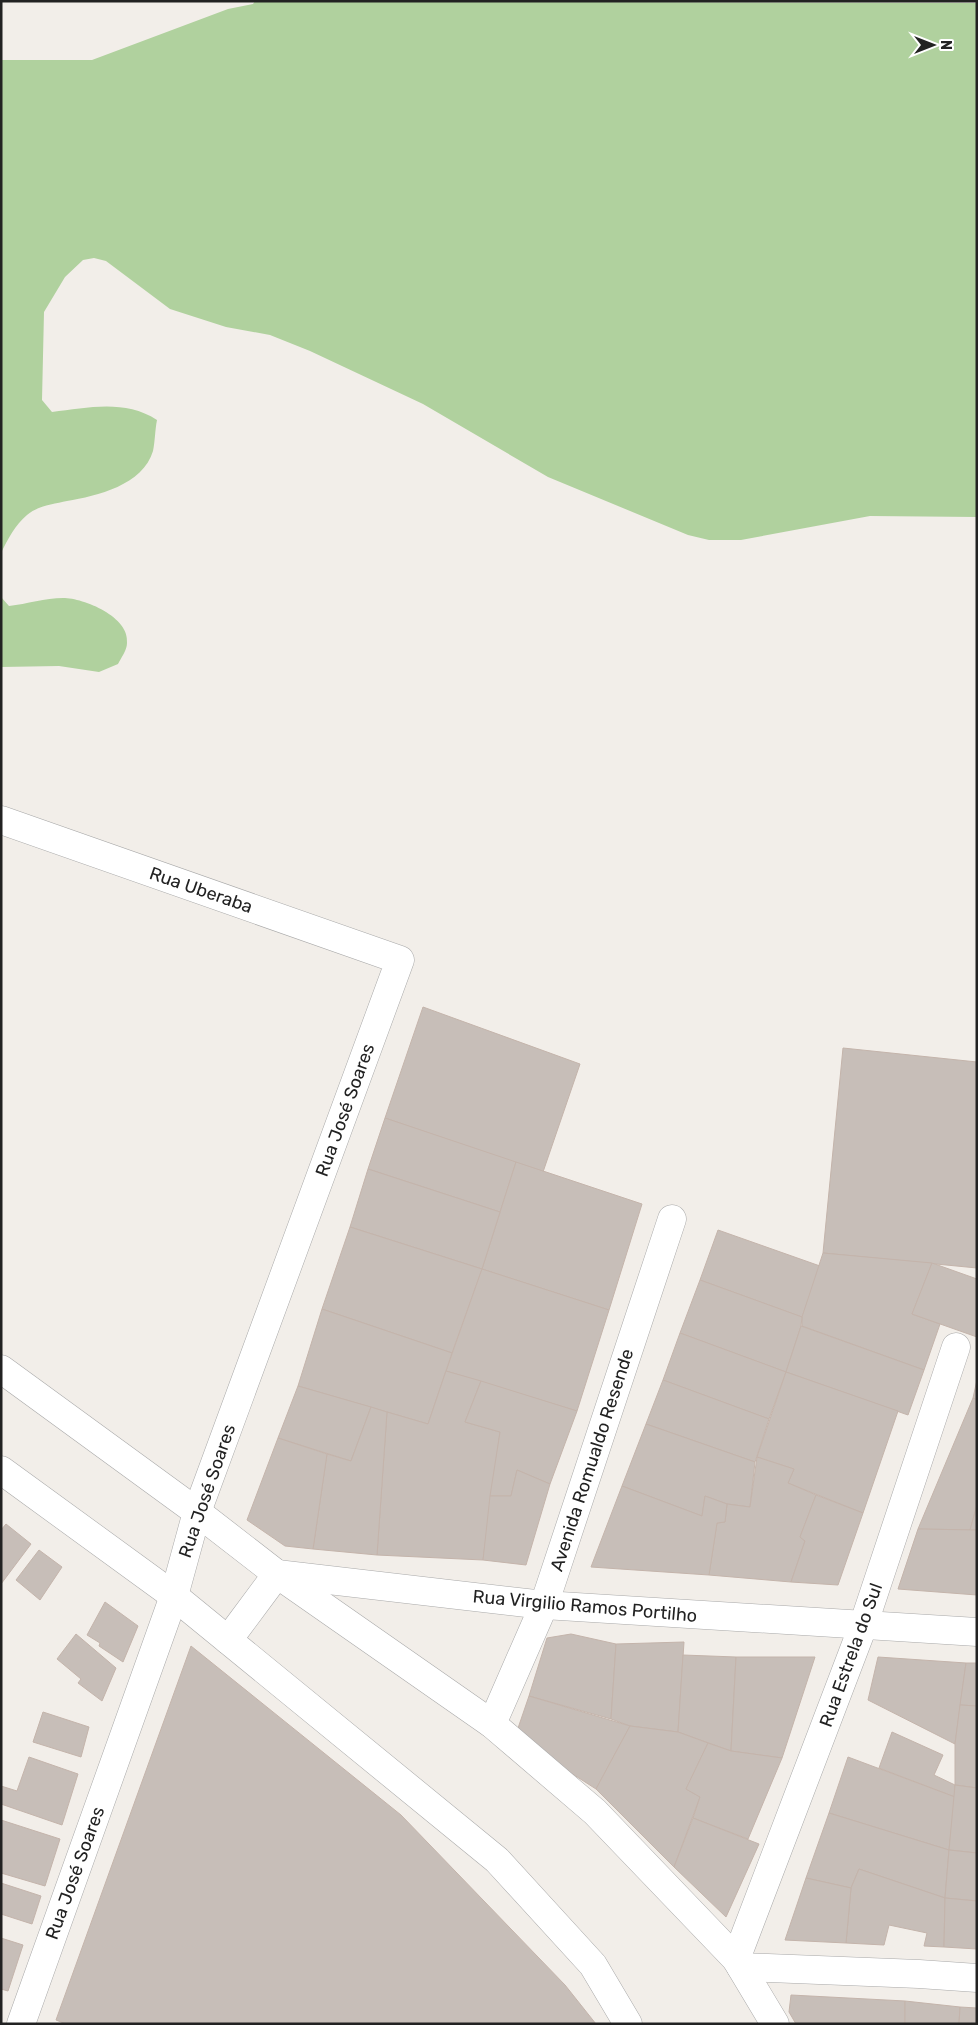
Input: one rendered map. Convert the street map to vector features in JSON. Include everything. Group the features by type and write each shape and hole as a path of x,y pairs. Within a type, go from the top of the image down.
{"street":[{"name":"Rua Uberaba","path":"1,820 400,960"},
{"name":"Rua José Soares","path":"21,2024 174,1596 197,1512 400,960"},
{"name":"Avenida Romualdo Resende","path":"492,1724 544,1605 672,1220"},
{"name":"Rua Estrela do Sul","path":"738,1963 863,1626 956,1347"},
{"path":"1,1370 197,1512 277,1574 492,1724 595,1812 738,1963 774,2024"},
{"path":"1,1470 174,1596 497,1860 593,1965 628,2024"},
{"path":"228,1640 277,1574"},
{"name":"Rua Virgilio Ramos Portilho","path":"277,1574 544,1605 977,1632"},
{"path":"738,1963 977,1978"}],"green space":[{"path":"255,1 977,3 977,517 870,516 741,540 709,540 688,535 548,477 423,404 310,351 270,335 226,327 170,309 106,261 94,258 83,260 65,277 44,312 42,400 52,412 92,407 119,407 144,413 157,420 153,451 148,463 140,472 118,487 92,496 46,506 31,512 15,528 1,553 1,60 92,60 228,9 253,4"},
{"path":"1,597 9,606 63,598 93,605 114,617 121,625 126,634 127,646 125,651 118,664 99,672 59,666 1,667"}],"building":[{"path":"423,1007 580,1064 543,1172 385,1118"},
{"path":"843,1048 977,1062 977,1268 823,1253"},
{"path":"385,1118 516,1162 500,1212 368,1169"},
{"path":"516,1162 642,1204 609,1310 482,1269"},
{"path":"368,1169 500,1212 482,1269 350,1227"},
{"path":"350,1227 482,1269 452,1353 322,1309"},
{"path":"718,1230 820,1266 802,1317 700,1280"},
{"path":"823,1253 932,1263 912,1314 940,1324 924,1370 802,1326 802,1317"},
{"path":"932,1263 977,1279 977,1337 912,1314"},
{"path":"482,1269 609,1310 577,1411 446,1371"},
{"path":"700,1280 802,1317 801,1326 786,1372 680,1333"},
{"path":"322,1309 452,1353 428,1424 298,1386"},
{"path":"801,1326 924,1370 908,1415 786,1372"},
{"path":"680,1333 786,1372 769,1419 663,1380"},
{"path":"446,1371 481,1381 465,1422 500,1432 483,1560 377,1555 387,1412 428,1424"},
{"path":"786,1372 898,1411 863,1513 788,1483 794,1469 757,1457"},
{"path":"663,1380 769,1419 755,1462 646,1424"},
{"path":"977,1380 977,1400 973,1398"},
{"path":"481,1381 577,1411 550,1484 517,1470 511,1496 490,1496 500,1432 465,1422"},
{"path":"298,1386 371,1407 351,1461 278,1438"},
{"path":"973,1398 977,1400 977,1505 970,1530 918,1529"},
{"path":"371,1407 387,1412 377,1555 313,1549 327,1454 351,1461"},
{"path":"646,1424 755,1462 750,1507 727,1504 705,1496 702,1516 622,1486"},
{"path":"278,1438 327,1454 313,1549 285,1546 247,1520"},
{"path":"757,1457 794,1469 788,1483 816,1495 800,1537 805,1541 791,1582 709,1575 717,1523 725,1522 727,1504 750,1507"},
{"path":"517,1470 550,1484 526,1565 483,1560 490,1496 511,1496"},
{"path":"622,1486 702,1516 705,1496 727,1504 725,1522 717,1523 709,1575 591,1567"},
{"path":"816,1495 863,1513 838,1585 791,1582 805,1541 800,1537"},
{"path":"977,1505 977,1530 970,1530"},
{"path":"6,1524 31,1544 1,1584 1,1530"},
{"path":"918,1529 977,1530 977,1595 898,1589"},
{"path":"39,1550 62,1567 40,1600 16,1580"},
{"path":"105,1602 138,1626 123,1662 99,1646 100,1643 87,1635"},
{"path":"76,1634 116,1668 102,1701 78,1683 81,1679 57,1659"},
{"path":"571,1634 616,1644 611,1719 529,1696 547,1638"},
{"path":"684,1642 678,1732 630,1726 611,1719 616,1644"},
{"path":"191,1646 401,1815 565,1985 596,2024 66,2024 56,2020"},
{"path":"683,1655 736,1657 731,1751 678,1732"},
{"path":"736,1657 815,1657 782,1758 731,1751"},
{"path":"878,1657 966,1663 955,1744 868,1700"},
{"path":"966,1663 977,1663 977,1706 960,1705"},
{"path":"529,1696 630,1726 596,1789 515,1737"},
{"path":"960,1705 977,1706 977,1788 955,1785 955,1744"},
{"path":"43,1712 89,1727 81,1757 33,1742"},
{"path":"630,1726 678,1732 708,1743 686,1789 700,1797 674,1867 596,1789"},
{"path":"892,1732 943,1755 934,1775 955,1785 955,1797 879,1768"},
{"path":"708,1743 731,1751 782,1758 748,1839 693,1818 700,1797 686,1789"},
{"path":"29,1757 78,1774 62,1825 1,1804 1,1786 17,1791"},
{"path":"848,1757 955,1797 949,1850 829,1813"},
{"path":"955,1785 977,1788 977,1853 949,1850"},
{"path":"829,1813 949,1850 945,1898 859,1869 851,1888 806,1878"},
{"path":"693,1818 759,1844 726,1917 674,1867"},
{"path":"1,1820 60,1839 45,1886 1,1873"},
{"path":"949,1850 977,1853 977,1901 945,1898"},
{"path":"859,1869 945,1898 944,1947 924,1946 927,1933 889,1925 884,1945 846,1943 851,1888"},
{"path":"806,1878 851,1888 846,1943 785,1940"},
{"path":"1,1883 41,1896 32,1924 1,1914"},
{"path":"945,1898 977,1901 977,1949 944,1947"},
{"path":"1,1938 23,1945 8,1991 1,1989"},
{"path":"791,1995 905,2001 905,2024 796,2024 789,2012"},
{"path":"905,2001 960,2007 959,2024 905,2024"},
{"path":"960,2007 977,2008 977,2024 959,2024"}]}
